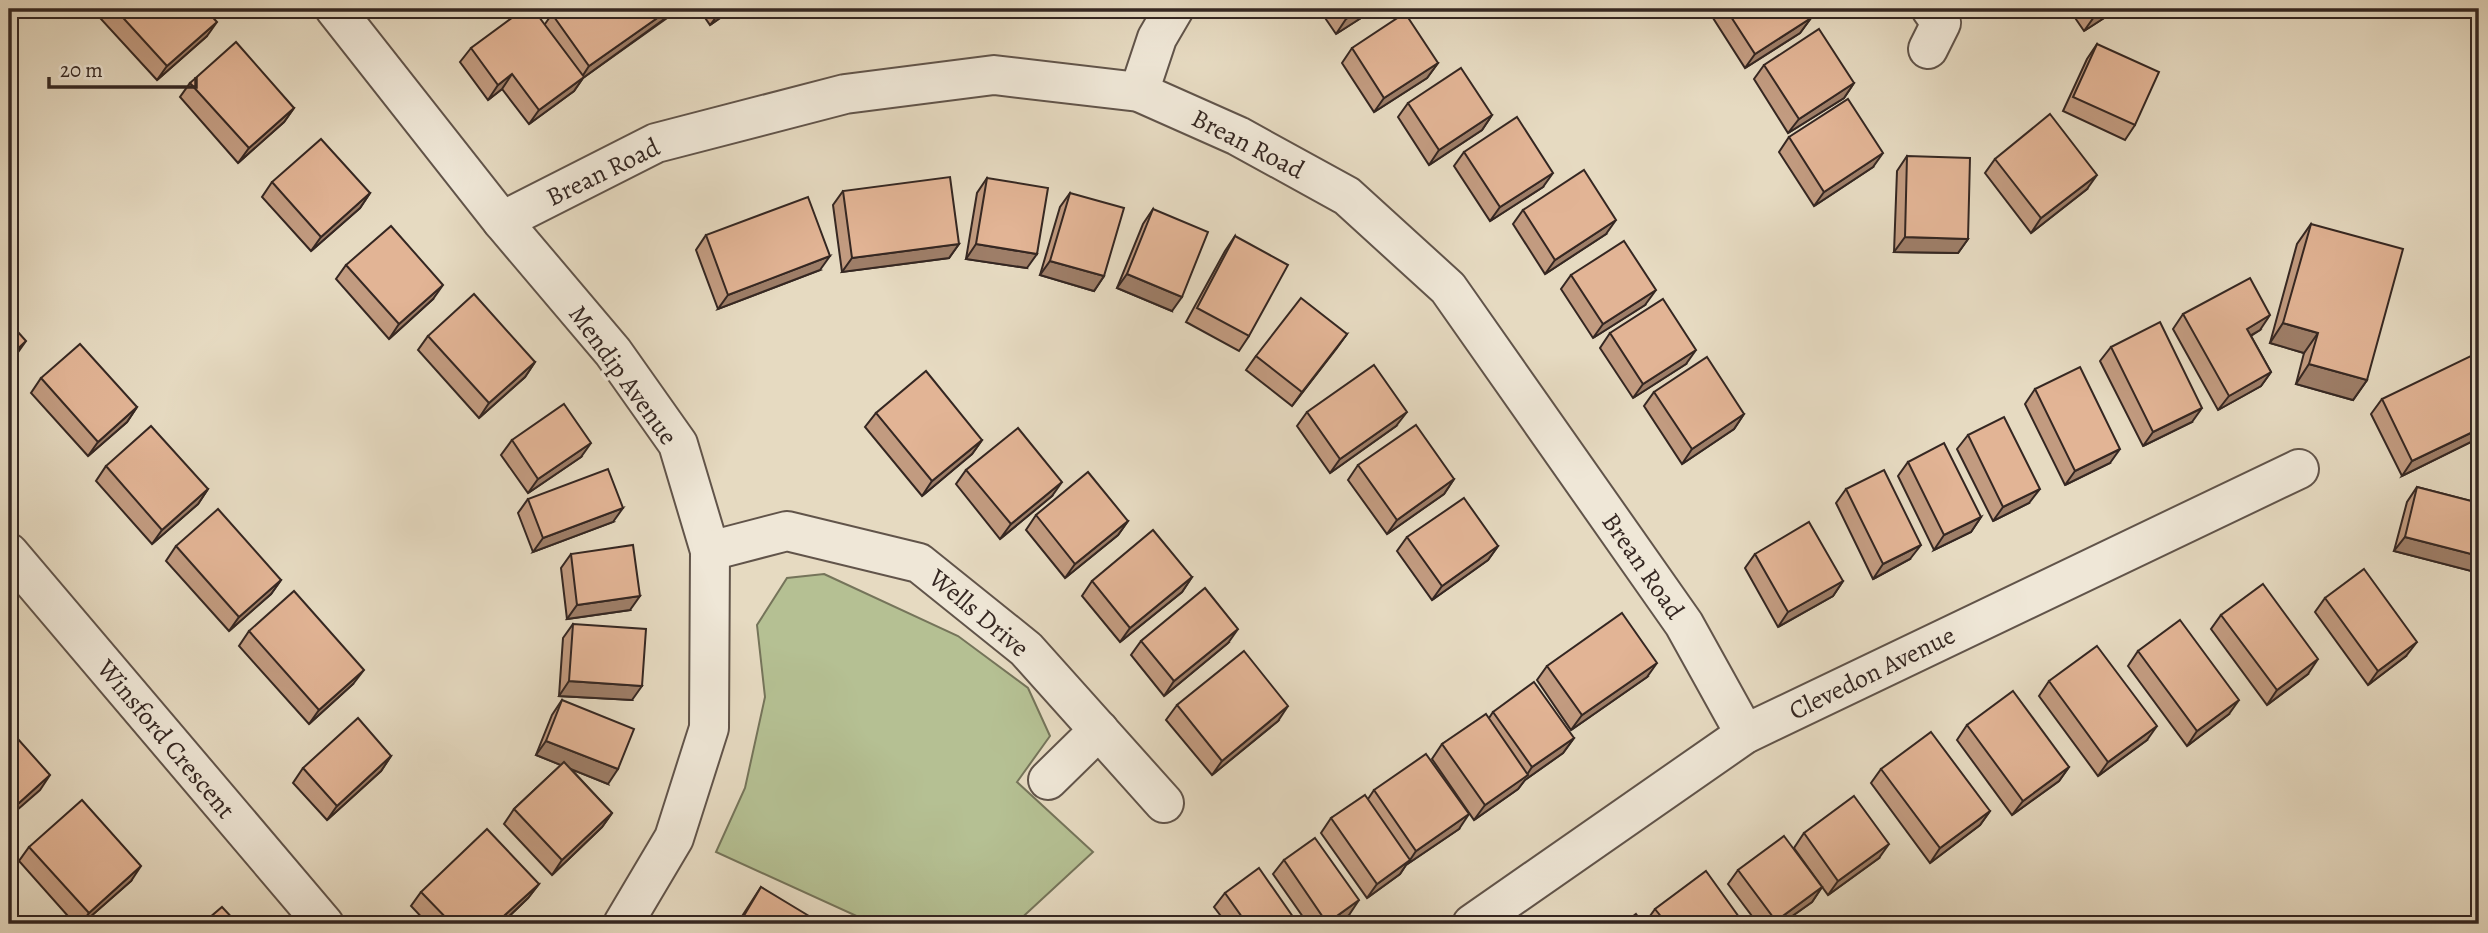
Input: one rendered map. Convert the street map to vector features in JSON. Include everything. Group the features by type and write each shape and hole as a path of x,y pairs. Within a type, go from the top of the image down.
{"street":[{"name":"Mendip Avenue","path":"335,9 502,221 613,352 678,444 710,551 709,728 674,838 623,924"},
{"path":"1139,92 1157,38 1174,9"},
{"path":"1928,49 1941,23 1931,9"},
{"name":"Brean Road","path":"502,221 656,143 845,94 995,75 1139,92 1238,136 1347,196 1448,288 1684,624 1745,734"},
{"name":"Clevedon Avenue","path":"1472,924 1745,734 2299,469"},
{"name":"Wells Drive","path":"710,551 787,531 919,563 1026,649 1164,803"},
{"name":"Winsford Crescent","path":"9,553 324,924"},
{"path":"1048,780 1099,730"}],"green space":[{"path":"824,574 958,636 1028,688 1050,736 1017,782 1093,852 1015,924 874,924 716,852 745,788 765,697 757,625 787,578"}],"building":[{"path":"115,9 205,9 217,22 167,66"},
{"path":"524,9 533,9 584,77 539,110 512,74 498,85 471,48"},
{"path":"559,9 670,9 589,66 552,14"},
{"path":"1339,9 1362,9 1346,19"},
{"path":"1726,9 1804,9 1811,18 1755,54"},
{"path":"2089,9 2106,9 2094,17"},
{"path":"1405,13 1438,63 1384,98 1352,48"},
{"path":"1819,29 1854,83 1799,119 1764,65"},
{"path":"236,42 294,108 249,148 190,83"},
{"path":"2097,44 2159,72 2135,125 2073,97"},
{"path":"1461,68 1492,115 1439,150 1408,103"},
{"path":"1848,99 1883,153 1824,192 1789,137"},
{"path":"2050,114 2097,175 2041,218 1995,159"},
{"path":"1517,117 1553,173 1500,207 1464,152"},
{"path":"321,139 370,193 321,237 272,182"},
{"path":"1907,156 1970,158 1968,239 1905,237"},
{"path":"1584,170 1616,220 1555,260 1523,210"},
{"path":"950,177 959,244 852,258 843,191"},
{"path":"987,178 1048,188 1037,254 976,244"},
{"path":"1070,193 1124,208 1104,276 1050,261"},
{"path":"808,197 830,256 728,295 706,235"},
{"path":"1153,209 1208,232 1182,297 1127,274"},
{"path":"2311,224 2403,249 2367,380 2309,364 2318,333 2283,323"},
{"path":"391,226 443,285 399,324 346,265"},
{"path":"1235,236 1288,265 1249,336 1197,308"},
{"path":"1624,241 1656,290 1603,324 1571,275"},
{"path":"2250,278 2270,315 2247,329 2271,372 2229,396 2183,314"},
{"path":"474,294 535,362 489,403 428,336"},
{"path":"1301,298 1347,334 1302,392 1256,356"},
{"path":"1663,299 1696,350 1643,384 1610,333"},
{"path":"9,322 26,341 9,357"},
{"path":"2160,322 2202,408 2153,432 2111,347"},
{"path":"80,344 137,407 98,442 41,378"},
{"path":"2477,353 2479,429 2412,461 2382,399"},
{"path":"1707,357 1744,414 1692,449 1654,392"},
{"path":"1374,365 1407,412 1340,459 1307,412"},
{"path":"2080,367 2120,449 2075,471 2035,389"},
{"path":"926,371 982,440 932,481 876,413"},
{"path":"564,404 591,443 538,479 512,440"},
{"path":"2004,417 2040,489 2003,507 1968,435"},
{"path":"1416,425 1454,479 1397,520 1358,465"},
{"path":"151,426 208,489 162,530 106,466"},
{"path":"1018,428 1062,482 1011,524 966,470"},
{"path":"1944,443 1981,517 1944,535 1908,462"},
{"path":"608,469 623,508 543,538 528,499"},
{"path":"1884,470 1921,545 1883,564 1846,489"},
{"path":"1088,472 1128,521 1075,564 1036,515"},
{"path":"2417,487 2479,503 2479,556 2405,537"},
{"path":"1464,498 1498,546 1442,586 1407,537"},
{"path":"218,509 281,580 239,617 176,546"},
{"path":"1809,522 1843,581 1788,612 1755,554"},
{"path":"1153,530 1192,577 1130,628 1092,581"},
{"path":"633,545 640,596 577,605 571,554"},
{"path":"2364,569 2417,642 2378,671 2325,598"},
{"path":"2263,584 2318,659 2277,690 2221,615"},
{"path":"1205,588 1238,629 1174,681 1141,641"},
{"path":"294,591 364,670 319,710 249,631"},
{"path":"1622,613 1657,663 1582,715 1547,666"},
{"path":"2180,620 2239,700 2197,731 2138,651"},
{"path":"573,624 646,629 642,686 569,681"},
{"path":"2097,646 2157,726 2108,762 2049,681"},
{"path":"1244,651 1288,706 1222,761 1177,705"},
{"path":"1534,682 1574,738 1532,767 1493,712"},
{"path":"2013,691 2069,767 2023,801 1967,725"},
{"path":"562,700 634,729 618,769 546,741"},
{"path":"1486,714 1528,775 1485,805 1442,744"},
{"path":"358,718 391,756 337,806 303,768"},
{"path":"9,729 50,775 9,812"},
{"path":"1931,732 1990,811 1940,848 1881,769"},
{"path":"1426,754 1469,814 1416,851 1374,790"},
{"path":"564,762 612,813 562,860 514,809"},
{"path":"1365,795 1410,860 1377,884 1331,818"},
{"path":"1854,796 1889,844 1838,881 1804,833"},
{"path":"82,800 141,866 89,913 29,847"},
{"path":"487,829 539,884 495,924 452,924 421,892"},
{"path":"1784,836 1822,887 1776,921 1738,870"},
{"path":"1315,838 1359,900 1327,923 1284,860"},
{"path":"1259,868 1298,924 1247,924 1225,893"},
{"path":"1706,871 1744,924 1667,924 1655,909"},
{"path":"761,887 814,919 811,924 739,924"},
{"path":"222,907 238,924 202,924"},
{"path":"1636,914 1644,924 1623,924"}]}
